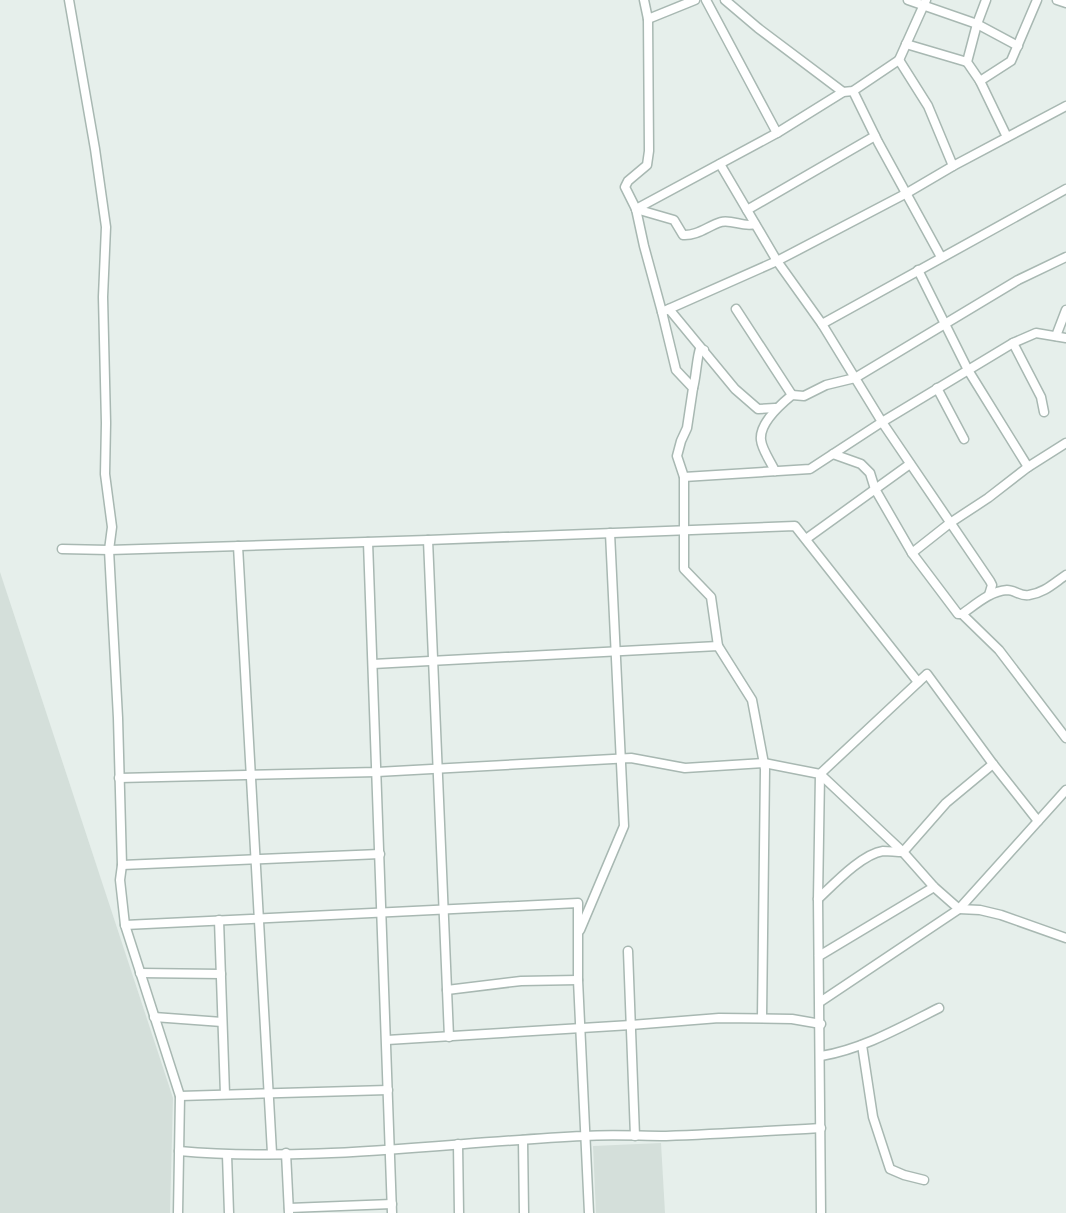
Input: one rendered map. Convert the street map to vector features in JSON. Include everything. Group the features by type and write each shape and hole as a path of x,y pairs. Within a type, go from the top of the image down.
{"street":[{"path":"69,0 106,227 103,297 105,474 112,527 109,550 122,865 120,880 125,924 180,1095 178,1213"},
{"path":"644,0 648,19 649,151 647,165 628,181 625,187 636,210 644,246 665,310 676,370 693,388"},
{"path":"648,19 695,0"},
{"path":"706,0 777,133"},
{"path":"725,0 843,92"},
{"path":"908,0 925,3 977,24 1018,46"},
{"path":"967,62 986,0"},
{"path":"980,81 1011,62 1037,0"},
{"path":"1056,0 1066,3"},
{"path":"636,210 777,133 843,92 853,91 899,60 925,3"},
{"path":"906,44 967,62 980,81 1007,137"},
{"path":"899,60 928,106 953,166"},
{"path":"853,91 941,257"},
{"path":"665,310 777,261 1066,106"},
{"path":"747,210 875,136"},
{"path":"720,164 777,261 822,324 882,422 990,581 992,585 989,595"},
{"path":"822,324 941,257 1066,191"},
{"path":"636,210 674,220 683,235 690,235 723,221 749,226 755,224"},
{"path":"736,309 792,394 804,396 826,385 855,378 1018,280 1066,256"},
{"path":"918,270 968,370 1028,467"},
{"path":"665,310 704,350 735,389 758,409 776,408"},
{"path":"1056,336 1066,310"},
{"path":"684,477 810,469 882,422 1013,343 1036,333 1066,338"},
{"path":"1013,343 1041,397 1044,412"},
{"path":"704,350 700,349 698,352 698,371 687,428 677,456 684,477 682,530 684,569 711,597 718,646 752,700 764,763 765,894 762,1017"},
{"path":"937,388 964,439"},
{"path":"775,471 761,441 762,432 776,408 792,394"},
{"path":"912,553 1028,467 1066,443"},
{"path":"833,454 861,464 870,473 875,489 912,553 955,611 962,614 999,650 1066,738"},
{"path":"806,539 910,464"},
{"path":"62,549 109,550 368,542 795,526 918,682"},
{"path":"579,933 624,826 610,533"},
{"path":"428,540 449,1037"},
{"path":"286,1153 289,1210 392,1208 368,542"},
{"path":"238,546 272,1153"},
{"path":"962,614 989,595 1005,590 1023,596 1033,595 1044,591 1066,575"},
{"path":"373,664 718,646"},
{"path":"821,1213 819,774 927,674 1038,821"},
{"path":"119,778 377,772 631,758 685,768 764,763 819,774 903,852 934,887 959,909 980,910 1001,915 1066,938"},
{"path":"903,852 946,803 993,764"},
{"path":"820,1002 959,909 1066,790"},
{"path":"818,899 870,856 882,851 903,852"},
{"path":"122,865 380,854"},
{"path":"819,956 934,887"},
{"path":"125,924 578,903 578,980 589,1213"},
{"path":"219,920 225,1094"},
{"path":"628,951 635,1136"},
{"path":"140,973 220,974"},
{"path":"447,990 521,981 578,980"},
{"path":"821,1056 862,1045 939,1008"},
{"path":"154,1017 222,1022"},
{"path":"387,1040 631,1025 719,1017 792,1019 820,1024"},
{"path":"862,1045 873,1117 890,1169 924,1180"},
{"path":"180,1095 388,1090"},
{"path":"179,1151 227,1155 286,1153 391,1149 586,1135 635,1136 821,1128"},
{"path":"523,1140 524,1213"},
{"path":"458,1144 459,1213"},
{"path":"227,1155 229,1213"}],"shaded area":[{"path":"0,572 173,1098 170,1213 0,1213"},
{"path":"661,1143 665,1213 596,1213 593,1146"}]}
